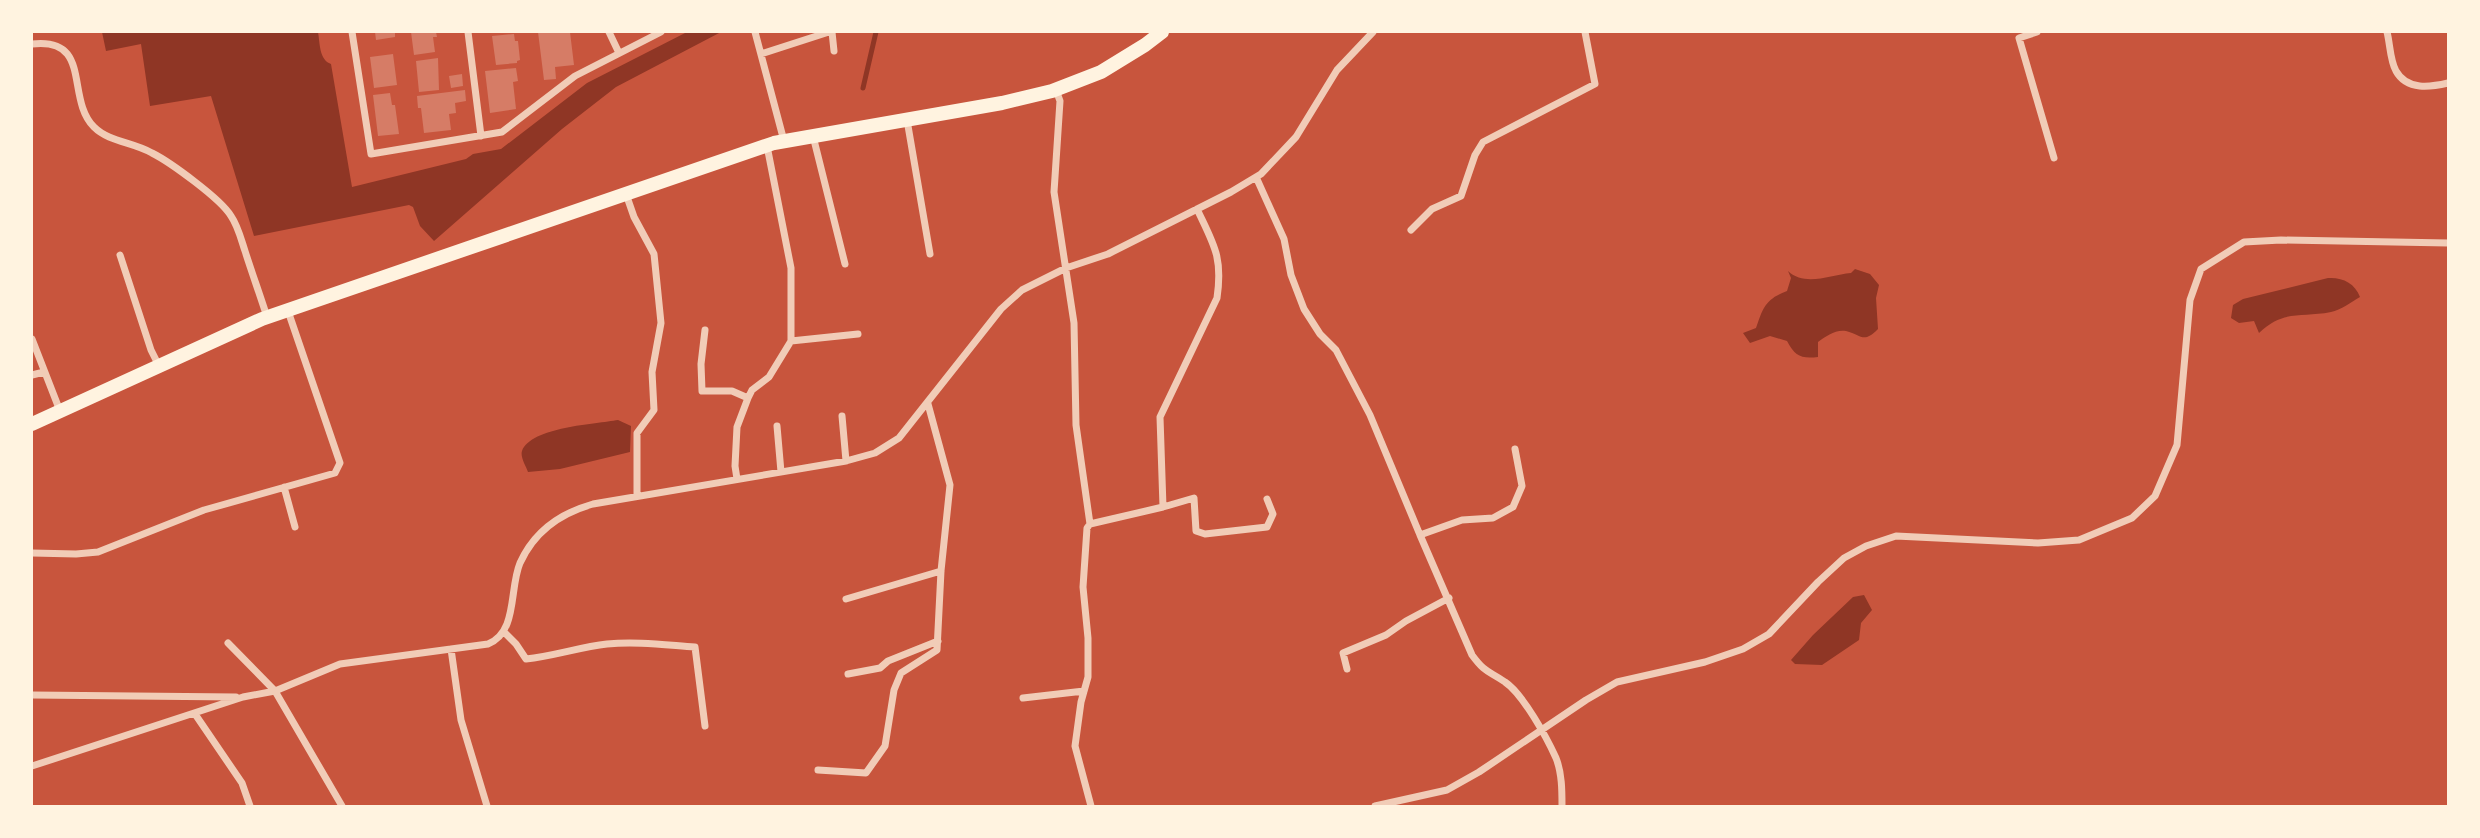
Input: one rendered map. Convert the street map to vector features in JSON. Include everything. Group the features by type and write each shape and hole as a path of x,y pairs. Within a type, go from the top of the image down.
{"main road":[{"path":"32,424 288,311 784,141 1027,98 1056,90 1101,72 1162,32"}],"street":[{"path":"352,32 371,155 502,132 565,83 661,32"},
{"path":"468,32 481,136"},
{"path":"609,32 619,53"},
{"path":"755,32 784,141"},
{"path":"761,54 831,32 834,51"},
{"path":"32,766 243,697 275,691 340,664 498,641 505,633 515,578 528,548 550,524 578,508 846,461 868,456 888,446 910,427 1011,299 1034,283 1066,268 1108,254 1256,177 1286,150 1337,70 1373,32"},
{"path":"1411,230 1432,209 1461,196 1475,155 1483,142 1595,84 1585,32"},
{"path":"2038,32 2019,37 2054,158"},
{"path":"2387,32 2396,72 2411,84 2426,88 2448,83"},
{"path":"32,44 47,43 65,52 75,70 84,114 100,132 141,147 161,158 227,209 237,227 268,318"},
{"path":"1056,90 1060,101 1054,192 1074,323 1076,425 1090,524 1087,528 1083,587 1088,638 1088,677 1074,746 1091,807"},
{"path":"907,119 930,254"},
{"path":"813,135 845,264"},
{"path":"737,479 737,427 748,398 752,390 769,377 791,341 791,268 767,146"},
{"path":"1256,177 1284,239 1291,275 1304,309 1320,334 1336,350 1370,415 1472,655 1483,671 1507,682 1535,718 1557,760 1562,786 1562,807"},
{"path":"626,194 634,217 654,254 661,323 653,364 654,410 637,433 637,496"},
{"path":"1163,507 1160,418 1217,298 1220,277 1215,246 1197,209"},
{"path":"1375,807 1447,790 1617,682 1704,662 1743,649 1769,634 1844,558 1866,546 1896,536 2038,543 2079,540 2132,518 2155,496 2178,445 2190,300 2201,269 2244,242 2281,240 2448,243"},
{"path":"120,255 159,366"},
{"path":"32,553 99,552 204,510 335,473 340,463 288,311"},
{"path":"705,330 701,364 702,391 732,391 748,398"},
{"path":"791,341 858,334"},
{"path":"32,340 60,411"},
{"path":"32,375 44,372"},
{"path":"818,770 866,773 885,746 894,690 901,673 937,650 941,571 950,485 928,404"},
{"path":"842,416 846,461"},
{"path":"777,426 782,472"},
{"path":"1420,535 1462,520 1493,518 1513,508 1521,486 1515,449"},
{"path":"284,488 295,527"},
{"path":"1090,524 1194,498 1196,531 1205,534 1267,527 1273,514 1267,499"},
{"path":"846,599 941,571"},
{"path":"1347,670 1343,653 1385,635 1449,598"},
{"path":"505,633 526,659 606,645 644,643 695,647 705,726"},
{"path":"848,674 880,668 938,641"},
{"path":"228,643 275,691 342,807"},
{"path":"451,649 461,720 486,807"},
{"path":"1023,698 1084,691"},
{"path":"32,695 243,697"},
{"path":"195,714 242,783 250,807"}],"shaded area":[{"path":"102,32 318,32 322,55 331,64 352,187 501,149 587,83 687,32 721,32 616,87 562,129 434,241 420,226 413,207 409,205 254,236 211,96 150,106 141,44 106,51"},
{"path":"1855,269 1870,274 1879,285 1876,298 1878,329 1869,336 1862,337 1846,331 1835,332 1818,342 1818,357 1807,357 1796,353 1787,341 1770,336 1750,343 1743,333 1756,328 1766,305 1774,297 1787,291 1791,278 1788,271 1802,278 1818,279 1851,273"},
{"path":"2328,278 2347,282 2355,288 2360,297 2335,311 2285,317 2259,333 2254,321 2239,323 2231,318 2233,305 2243,299"},
{"path":"618,420 631,426 630,452 560,469 528,472 522,459 522,451 538,437 565,428"},
{"path":"1864,595 1872,610 1861,623 1859,640 1822,665 1795,664 1791,660 1853,597"}],"building":[{"path":"375,32 395,32 395,37 376,40"},
{"path":"411,32 436,32 437,37 433,37 435,52 414,55"},
{"path":"538,32 570,32 574,65 555,67 556,79 544,80"},
{"path":"514,34 515,41 518,41 520,60 517,63 496,65 492,36"},
{"path":"393,54 397,85 374,88 370,57"},
{"path":"438,58 439,90 419,92 416,61"},
{"path":"516,68 518,81 513,82 516,109 490,113 485,71"},
{"path":"462,74 463,86 451,88 449,76"},
{"path":"465,90 466,101 455,103 456,113 449,114 451,130 424,133 417,96"},
{"path":"390,93 392,105 395,105 399,134 378,136 373,95"}],"waterway":[{"path":"863,88 876,32"}]}
